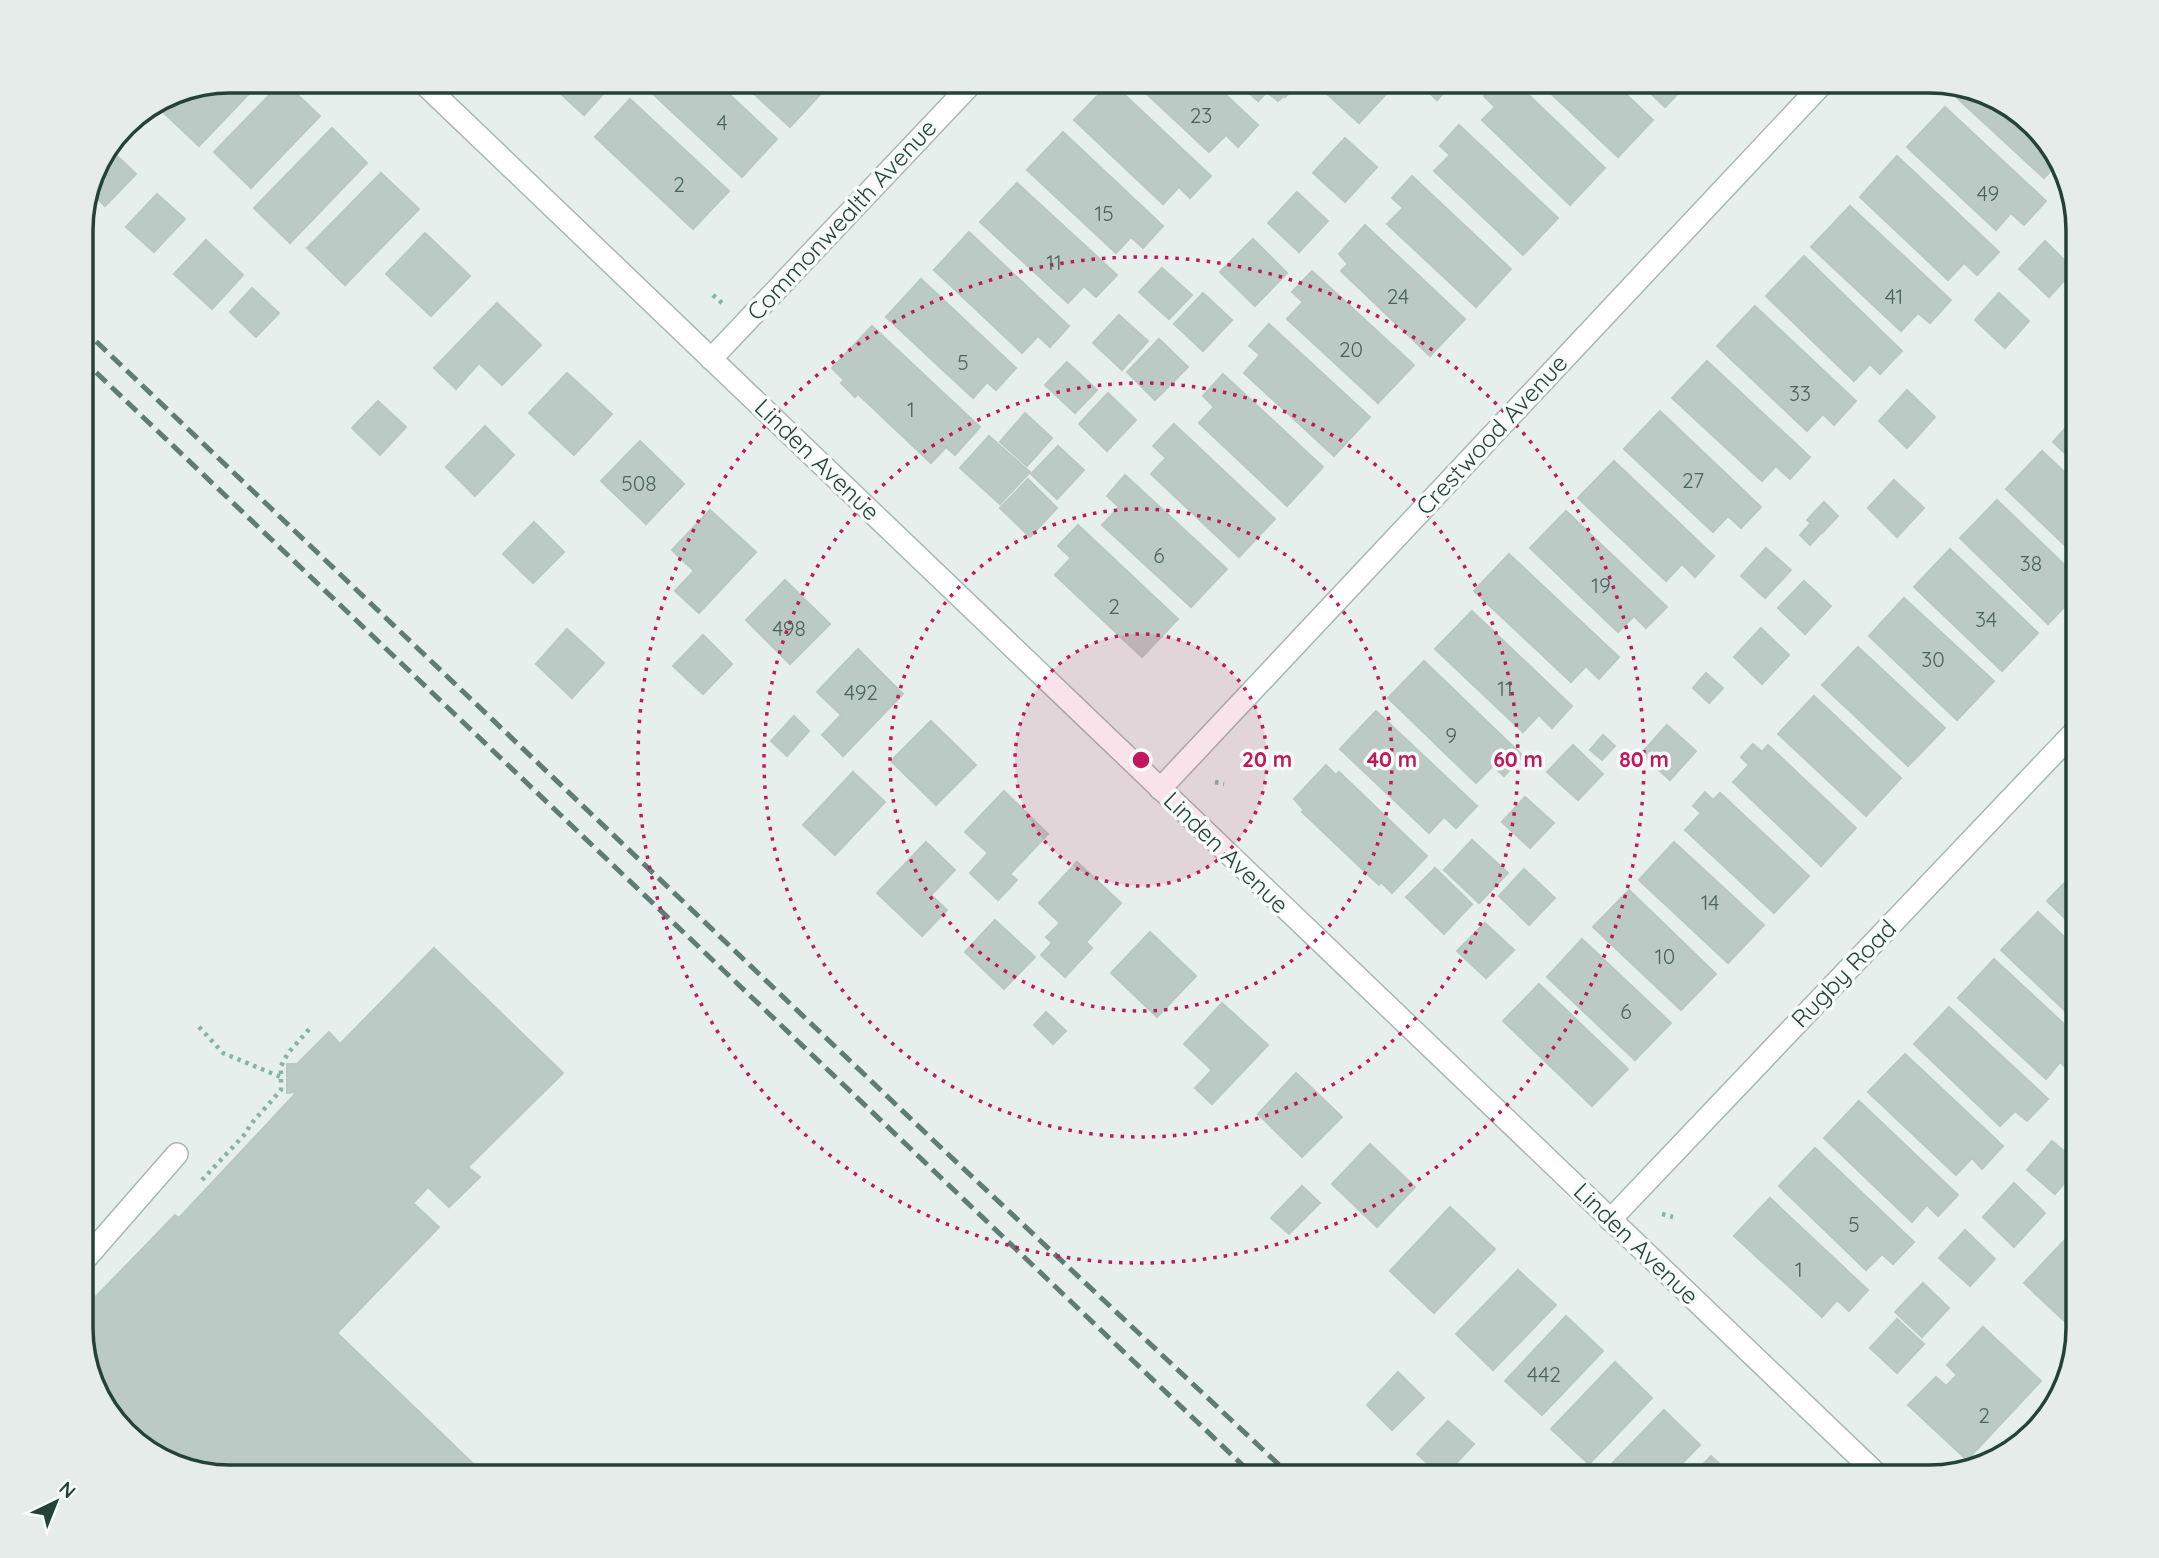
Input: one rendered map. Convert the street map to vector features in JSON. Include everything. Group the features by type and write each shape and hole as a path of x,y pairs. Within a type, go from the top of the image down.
{"street":[{"name":"Linden Avenue","path":"435,93 1866,1465"},
{"name":"Commonwealth Avenue","path":"711,359 962,93"},
{"name":"Crestwood Avenue","path":"1160,789 1813,93"},
{"name":"Rugby Road","path":"1611,1220 2066,741"},
{"path":"93,1250 177,1154"}],"path":[{"path":"713,295 723,304"},
{"path":"1214,782 1224,784"},
{"path":"246,1133 281,1090 281,1066 288,1053 312,1026"},
{"path":"199,1027 223,1053 281,1077"},
{"path":"1662,1214 1673,1217"}],"building":[{"path":"250,93 199,146 162,111 194,97"},
{"path":"271,93 296,93 320,116 251,188 214,152"},
{"path":"560,93 604,93 584,115"},
{"path":"728,93 777,139 742,177 653,94"},
{"path":"753,93 821,93 790,127"},
{"path":"1100,93 1123,93 1211,176 1190,198 1179,187 1163,204 1074,120"},
{"path":"1146,93 1224,93 1258,125 1238,147 1226,135 1209,152"},
{"path":"1249,93 1266,93 1258,101"},
{"path":"1268,93 1289,93 1285,97 1278,101"},
{"path":"1326,93 1387,93 1359,123"},
{"path":"1430,93 1444,93 1437,100"},
{"path":"1487,93 1527,93 1605,168 1570,205 1482,120 1495,107 1484,96"},
{"path":"1551,93 1625,93 1653,120 1618,157"},
{"path":"1650,93 1678,93 1665,107"},
{"path":"1955,96 1990,107 2013,121 2032,140 2052,169 2044,178"},
{"path":"630,99 729,191 693,229 595,137"},
{"path":"1945,107 2046,201 2024,225 2011,213 1996,230 1907,147"},
{"path":"1459,125 1558,218 1523,255 1434,171 1450,155 1440,146"},
{"path":"332,128 367,163 290,243 254,208"},
{"path":"1063,132 1163,226 1143,248 1131,237 1116,253 1027,170"},
{"path":"1345,138 1377,167 1345,202 1313,173"},
{"path":"116,155 136,174 105,206 96,197 97,194"},
{"path":"1897,156 1999,252 1977,275 1964,263 1948,280 1860,197"},
{"path":"381,173 419,209 345,285 307,248"},
{"path":"1412,176 1511,269 1476,307 1387,224 1403,208 1392,198"},
{"path":"1017,183 1117,275 1096,297 1084,286 1068,303 980,222"},
{"path":"1297,192 1328,221 1299,252 1268,223"},
{"path":"157,194 185,219 154,252 126,227"},
{"path":"1850,206 1951,300 1930,323 1918,313 1901,331 1811,247"},
{"path":"1365,225 1465,319 1430,356 1341,271 1348,264 1339,254"},
{"path":"969,232 1069,326 1050,347 1038,336 1022,353 934,270"},
{"path":"425,233 470,276 431,316 386,274"},
{"path":"1253,239 1287,273 1255,306 1220,272"},
{"path":"206,240 243,275 212,309 174,274"},
{"path":"2045,241 2066,262 2066,279 2049,297 2019,269"},
{"path":"1804,256 1902,351 1880,374 1870,364 1854,381 1766,296"},
{"path":"1162,268 1192,295 1169,319 1139,292"},
{"path":"1312,271 1414,365 1378,403 1287,319 1303,302 1292,292"},
{"path":"921,279 1016,368 996,390 987,382 973,398 886,317"},
{"path":"252,288 279,313 256,337 230,312"},
{"path":"1203,293 1232,320 1203,351 1174,324"},
{"path":"1999,293 2029,321 2005,348 1975,320"},
{"path":"497,303 541,345 502,385 479,363 456,389 434,368"},
{"path":"1755,306 1856,401 1834,425 1823,414 1807,431 1717,346"},
{"path":"1119,315 1148,341 1122,370 1093,343"},
{"path":"1269,324 1370,417 1334,456 1244,373 1260,355 1249,346"},
{"path":"872,326 980,427 955,455 946,447 931,463 858,394 855,397 841,383 844,380 832,368"},
{"path":"1159,339 1188,367 1155,400 1127,372"},
{"path":"1707,361 1810,457 1790,479 1776,466 1762,481 1672,398"},
{"path":"1067,362 1097,390 1075,413 1045,385"},
{"path":"567,373 612,414 574,455 529,413"},
{"path":"1223,374 1323,467 1287,506 1199,423 1214,407 1203,396"},
{"path":"1907,390 1935,417 1907,448 1879,421"},
{"path":"1108,393 1136,420 1107,451 1079,424"},
{"path":"378,401 406,427 380,455 352,428"},
{"path":"1660,411 1761,507 1741,528 1728,516 1713,532 1624,449"},
{"path":"1025,413 1052,438 1027,466 1000,442"},
{"path":"1174,424 1275,519 1239,557 1151,474 1166,458 1153,446"},
{"path":"485,426 514,455 475,496 446,467"},
{"path":"2066,427 2066,454 2053,442"},
{"path":"989,436 1030,472 1000,504 960,468"},
{"path":"640,441 684,484 646,524 601,481"},
{"path":"1058,446 1084,470 1057,499 1031,474"},
{"path":"2042,451 2066,474 2066,546 2006,489"},
{"path":"1614,461 1714,556 1695,577 1682,564 1666,581 1578,498"},
{"path":"1125,475 1227,569 1191,607 1102,525 1119,507 1107,496"},
{"path":"1028,479 1057,508 1030,537 1000,508"},
{"path":"1894,480 1924,508 1897,537 1868,508"},
{"path":"1997,500 2066,566 2066,605 2048,624 1960,538"},
{"path":"1824,502 1838,516 1822,533 1807,520"},
{"path":"710,510 756,552 699,613 675,591 694,571 672,550"},
{"path":"1566,511 1667,607 1646,628 1634,616 1618,632 1530,548"},
{"path":"534,522 564,552 533,583 503,554"},
{"path":"1810,524 1821,533 1810,545 1800,535"},
{"path":"1078,525 1178,619 1142,657 1055,575 1071,558 1058,546"},
{"path":"1766,548 1791,570 1765,598 1741,576"},
{"path":"1950,549 2038,633 2002,671 1914,587"},
{"path":"1509,554 1619,657 1599,679 1586,666 1571,682 1474,591"},
{"path":"785,580 830,624 790,664 746,620"},
{"path":"1804,581 1831,606 1805,634 1778,608"},
{"path":"1904,598 1994,681 1957,720 1869,636"},
{"path":"1472,611 1572,706 1552,728 1539,715 1523,732 1435,649"},
{"path":"1761,628 1789,655 1762,684 1734,657"},
{"path":"567,629 604,663 572,698 536,664"},
{"path":"703,635 732,664 703,694 673,666"},
{"path":"1858,647 1945,728 1908,766 1822,685"},
{"path":"858,649 903,694 843,756 822,735 841,715 817,692"},
{"path":"1424,661 1523,756 1504,776 1493,766 1476,783 1388,698"},
{"path":"1706,673 1723,688 1709,703 1693,688"},
{"path":"1814,696 1901,778 1866,816 1778,734"},
{"path":"1376,711 1477,806 1456,828 1444,817 1429,833 1340,749"},
{"path":"794,716 809,731 787,756 771,741"},
{"path":"931,721 976,765 936,805 891,761"},
{"path":"1667,725 1696,751 1670,780 1641,754"},
{"path":"1603,735 1615,746 1602,760 1590,750"},
{"path":"1753,744 1762,752 1768,745 1856,828 1821,866 1733,782 1749,765 1741,757"},
{"path":"1573,745 1603,774 1578,800 1547,772"},
{"path":"1326,765 1336,775 1339,772 1427,856 1392,893 1381,882 1379,885 1302,812 1304,810 1294,799"},
{"path":"853,772 885,802 835,855 803,825"},
{"path":"1004,791 1048,834 1010,874 1017,880 998,900 970,873 988,853 965,832"},
{"path":"1705,792 1713,800 1720,793 1809,876 1774,913 1685,830 1701,813 1693,806"},
{"path":"1525,797 1554,823 1530,848 1502,822"},
{"path":"1472,840 1508,873 1479,903 1444,870"},
{"path":"926,842 955,870 931,895 947,910 922,936 877,893"},
{"path":"1674,842 1764,925 1728,963 1639,880"},
{"path":"1077,862 1121,903 1086,942 1092,948 1065,977 1041,955 1052,943 1046,937 1060,923 1039,903"},
{"path":"1435,868 1472,904 1444,934 1406,897"},
{"path":"1524,869 1555,898 1529,925 1499,896"},
{"path":"2066,881 2066,919 2047,901"},
{"path":"1629,890 1716,974 1681,1010 1593,927"},
{"path":"2038,912 2066,939 2066,1012 2001,950"},
{"path":"995,920 1035,957 1004,989 965,952"},
{"path":"1485,923 1514,950 1486,978 1457,951"},
{"path":"1150,932 1196,976 1157,1017 1111,973"},
{"path":"1582,939 1671,1023 1635,1060 1547,977"},
{"path":"434,948 563,1073 468,1167 480,1177 449,1207 428,1187 413,1203 439,1227 337,1333 474,1465 230,1465 194,1461 161,1447 133,1425 121,1412 107,1389 97,1364 93,1337 93,1300 175,1215 179,1218 297,1092 287,1093 287,1064 297,1064 329,1032 340,1044"},
{"path":"1994,959 2066,1026 2066,1068 2060,1062 2046,1079 1958,998"},
{"path":"1539,984 1628,1069 1592,1106 1503,1021"},
{"path":"1222,1003 1268,1045 1212,1104 1195,1088 1212,1070 1184,1044"},
{"path":"1949,1007 2048,1099 2027,1121 2015,1111 2000,1126 1914,1044"},
{"path":"1046,1012 1066,1031 1053,1044 1034,1025"},
{"path":"1905,1054 2003,1146 1982,1169 1972,1158 1956,1175 1868,1092"},
{"path":"1296,1073 1342,1117 1302,1157 1258,1114"},
{"path":"1859,1101 1958,1195 1938,1216 1927,1205 1912,1222 1824,1138"},
{"path":"2052,1141 2066,1153 2066,1181 2055,1194 2027,1170"},
{"path":"1370,1144 1415,1187 1377,1227 1332,1184"},
{"path":"1815,1148 1914,1242 1893,1264 1882,1254 1866,1270 1779,1186"},
{"path":"2014,1183 2045,1213 2014,1247 1983,1217"},
{"path":"1302,1186 1320,1203 1289,1234 1271,1218"},
{"path":"1770,1198 1868,1290 1849,1311 1837,1300 1822,1317 1734,1236"},
{"path":"1450,1207 1495,1249 1434,1313 1390,1271"},
{"path":"1965,1230 1995,1259 1970,1286 1939,1258"},
{"path":"2066,1239 2066,1323 2024,1283"},
{"path":"1518,1270 1556,1305 1493,1370 1456,1334"},
{"path":"1923,1283 1949,1308 1922,1337 1895,1312"},
{"path":"1566,1316 1603,1351 1542,1415 1505,1381"},
{"path":"1897,1319 1924,1344 1897,1373 1870,1348"},
{"path":"1983,1327 2041,1381 1967,1460 1908,1405 1936,1377 1946,1386 1957,1375 1947,1365"},
{"path":"1615,1362 1652,1398 1589,1464 1551,1429"},
{"path":"1398,1372 1424,1398 1392,1430 1367,1405"},
{"path":"1664,1410 1700,1445 1681,1465 1611,1465"},
{"path":"1448,1421 1474,1444 1454,1465 1429,1465 1417,1454"},
{"path":"1711,1456 1721,1465 1702,1465"}],"railway":[{"path":"93,338 933,1140 1279,1465"},
{"path":"93,369 1242,1465"}]}
